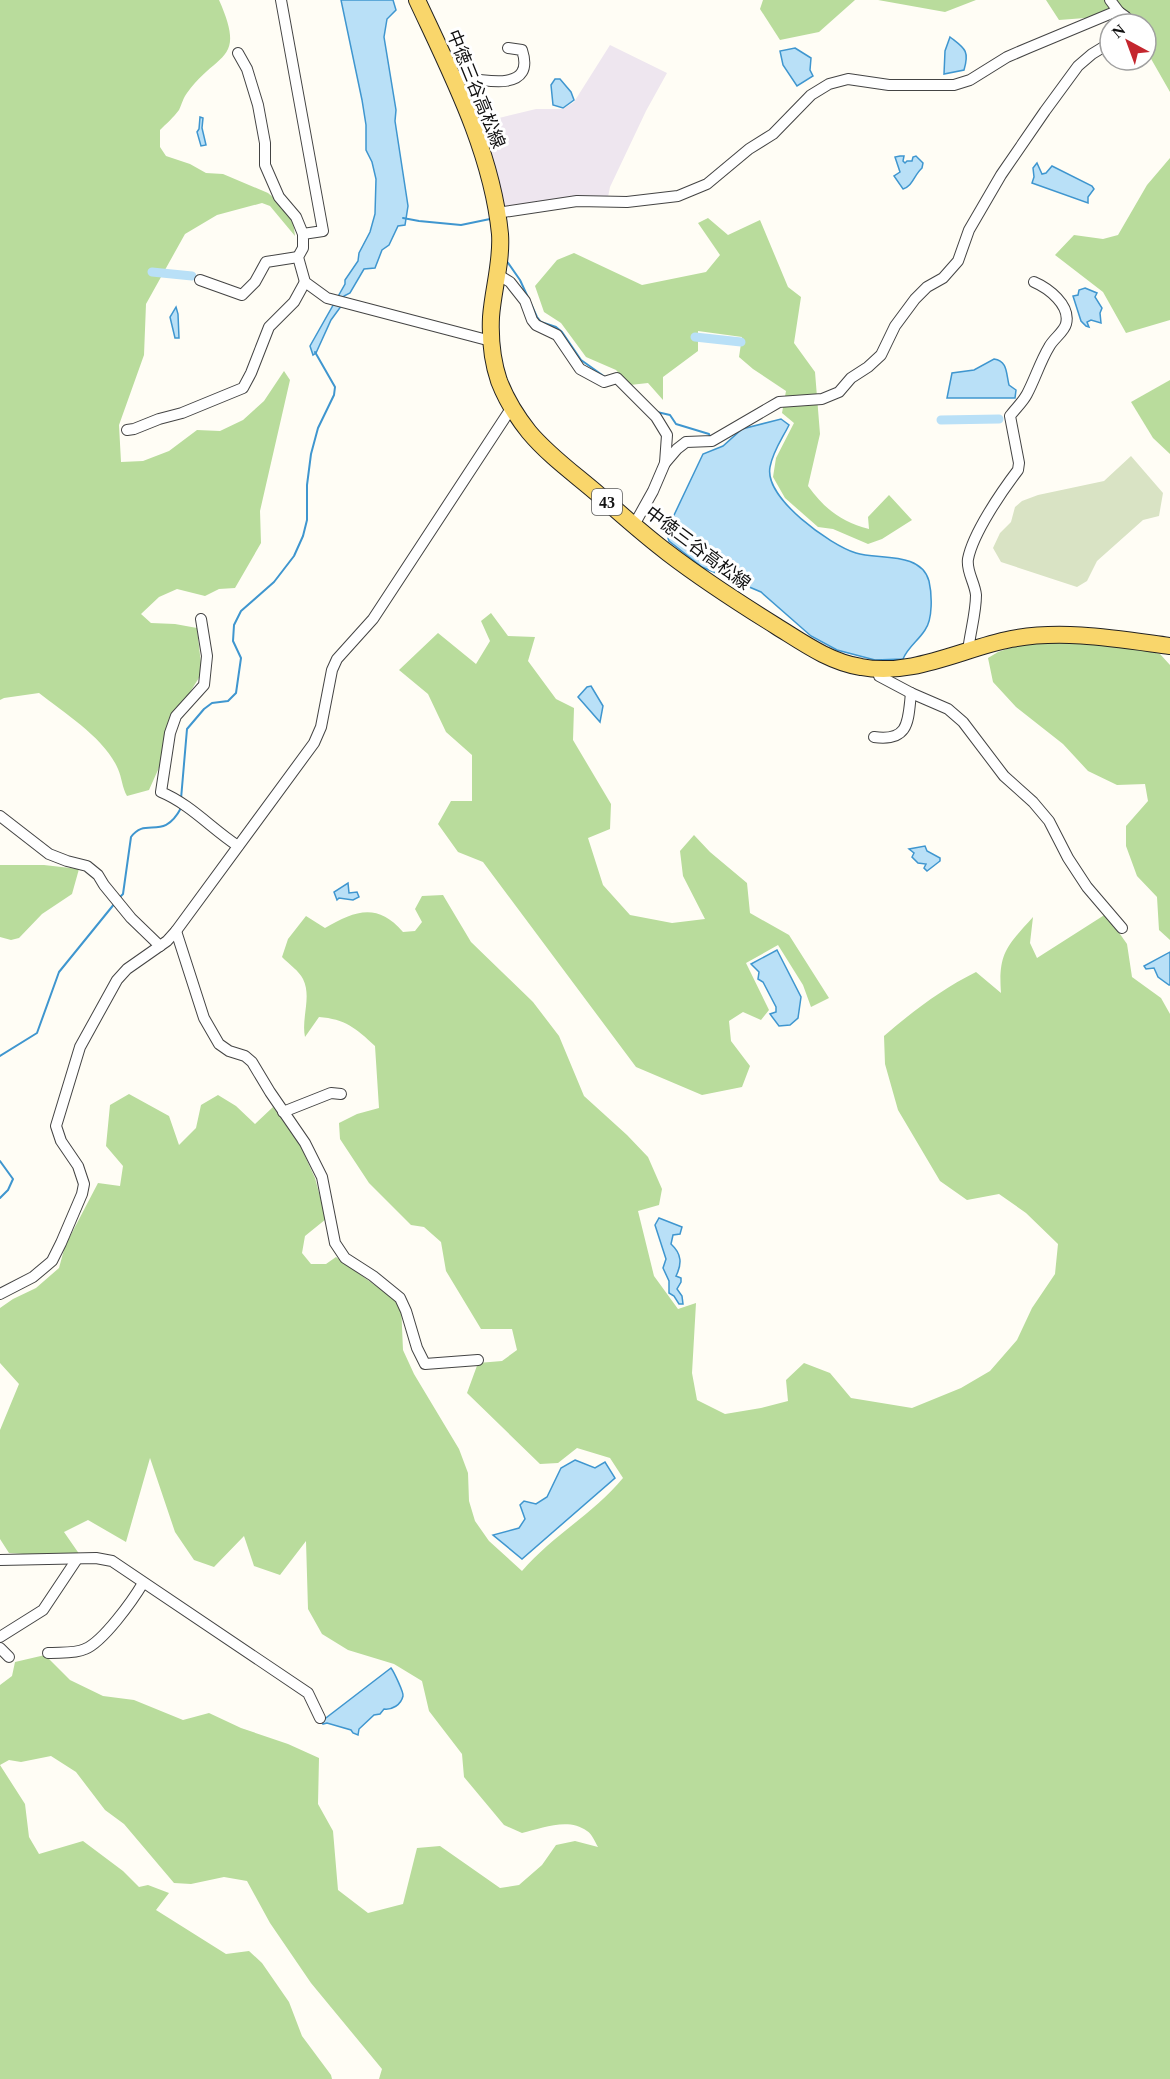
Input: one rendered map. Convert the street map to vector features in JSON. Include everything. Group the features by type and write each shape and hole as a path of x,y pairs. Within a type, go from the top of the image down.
{"main road":[{"name":"中徳三谷高松線","path":"417,0 476,133 497,213 500,239 491,315 491,341 500,382 512,407 529,432 634,525 691,570 792,636 839,661 858,667 878,670 918,665 1013,639 1057,634 1113,638 1170,646"}],"street":[{"path":"281,0 323,231 303,234"},
{"path":"1110,0 1119,12"},
{"path":"497,213 577,201 627,202 678,196 707,184 748,149 773,134 811,95 829,84 848,79 889,85 954,85 970,80 1007,57 1098,19"},
{"path":"452,75 482,80 516,79 523,72 525,57 522,50 508,48"},
{"path":"634,525 665,463 686,442 712,441 779,402 822,399 838,392 851,378 881,355 895,326 915,299 927,287 943,278 958,261 969,231 1001,175 1078,66 1098,50"},
{"path":"238,53 247,69 258,105 266,143 265,165 279,197 296,217 303,234 303,248 298,257 305,282 327,297 339,301 491,341"},
{"path":"200,280 242,295 255,282 266,262 298,257"},
{"path":"497,274 510,282 525,301 536,325 557,335 580,369 604,382 617,378 656,417 667,435 665,463"},
{"path":"127,430 243,388 269,327 294,302 305,282"},
{"path":"968,651 976,598 975,585 968,569 968,560 987,517 1018,470 1019,464 1010,416 1026,396 1048,347 1067,322 1059,299 1045,287 1034,282"},
{"path":"0,1294 42,1271 61,1243 82,1194 84,1184 78,1166 61,1141 56,1126 76,1056 117,980 140,958 160,946 176,931 314,743 321,727 332,670 373,619 512,407"},
{"path":"201,619 207,657 204,686 176,716 170,733 161,792 180,801 238,846"},
{"path":"878,670 879,676 948,709 963,722 1004,776 1033,802 1049,821 1068,858 1087,887 1122,928"},
{"path":"874,737 896,736 903,731 907,726 911,693"},
{"path":"0,816 49,854 87,866 98,875 116,900 160,946"},
{"path":"176,931 204,1018 219,1044 252,1062 305,1143 322,1177 335,1243 345,1258 400,1298 417,1348 425,1364 478,1360"},
{"path":"283,1112 331,1093 341,1094"},
{"path":"0,1560 96,1558 112,1561 308,1693 320,1718"},
{"path":"0,1637 43,1610 76,1559"},
{"path":"48,1653 83,1650 95,1644 133,1600 143,1583"},
{"path":"0,1648 9,1657"}],"shaded area":[{"path":"610,45 667,73 646,111 610,187 608,197 507,209 500,206 480,126 499,118 536,109 563,109 574,102"}],"green space":[{"path":"0,0 219,0 227,20 230,35 229,46 218,62 187,93 179,110 160,130 160,147 166,156 190,164 206,173 223,174 268,193 282,205 293,221 295,236 270,206 262,203 217,215 185,234 146,304 144,355 119,425 121,462 143,461 169,451 197,430 220,431 243,420 264,401 284,371 290,380 260,511 261,543 235,588 219,589 205,596 177,589 159,597 141,614 151,623 197,628 202,673 180,708 166,752 149,790 127,796 118,769 104,747 83,727 39,693 0,700"},
{"path":"763,0 855,0 819,32 780,40 760,9"},
{"path":"878,0 976,0 945,12"},
{"path":"1046,0 1170,0 1170,92 1158,71 1158,12 1098,12 1098,19 1059,20"},
{"path":"1170,158 1170,320 1126,333 1103,292 1055,255 1074,235 1103,239 1118,235 1147,185"},
{"path":"708,218 728,235 760,220 788,287 801,297 794,343 815,372 820,434 808,486 834,514 850,523 869,529 868,517 889,495 912,520 882,539 868,544 833,529 818,527 785,498 773,477 776,458 794,423 782,413 786,391 739,357 742,337 698,331 698,351 663,377 663,400 648,383 630,385 616,370 586,357 561,323 544,312 535,286 557,260 574,253 642,285 706,272 720,255 698,223"},
{"path":"1170,380 1170,454 1153,438 1131,402"},
{"path":"1131,456 1163,493 1159,516 1143,520 1097,561 1087,581 1077,587 1001,562 993,548 1000,533 1011,522 1015,507 1022,501 1038,495 1104,481"},
{"path":"491,613 508,636 535,637 528,661 556,699 574,708 573,740 611,804 610,829 588,838 603,885 630,915 672,923 705,919 683,876 680,851 694,835 710,852 747,883 750,913 789,935 829,998 811,1007 803,985 778,945 746,963 769,1010 761,1020 743,1012 729,1021 731,1041 750,1066 742,1087 702,1095 636,1067 483,862 458,852 438,824 451,801 472,801 472,755 446,732 428,694 399,670 438,633 476,664 490,641 481,621"},
{"path":"1034,640 1115,644 1160,654 1170,665 1170,940 1159,930 1157,897 1137,876 1126,846 1126,826 1148,801 1145,784 1117,785 1088,771 1063,744 1016,707 993,682 988,658 998,652"},
{"path":"0,865 44,865 79,869 72,894 42,914 19,938 11,940 0,937"},
{"path":"443,895 471,942 533,1002 559,1036 584,1096 648,1157 662,1189 659,1205 638,1211 654,1276 678,1309 696,1303 692,1373 697,1400 725,1414 788,1401 786,1380 804,1363 830,1373 851,1398 912,1408 961,1388 990,1371 1017,1340 1032,1308 1055,1274 1058,1244 1026,1213 999,1194 967,1200 940,1181 898,1110 885,1064 884,1036 928,1001 976,972 1001,993 1001,968 1006,951 1033,917 1030,943 1037,958 1106,914 1127,944 1132,977 1161,998 1170,1014 1170,2079 379,2079 382,2069 311,1983 270,1923 247,1881 224,1877 191,1884 174,1883 124,1824 105,1810 76,1772 51,1756 21,1762 9,1760 0,1765 0,1685 12,1676 15,1662 45,1655 70,1680 103,1696 134,1700 183,1720 209,1713 319,1758 318,1804 333,1831 338,1890 368,1913 403,1904 417,1848 440,1846 500,1888 519,1885 542,1865 556,1845 575,1841 598,1847 589,1832 572,1825 547,1826 522,1833 504,1825 464,1777 462,1754 429,1711 422,1681 394,1664 348,1650 322,1634 308,1609 306,1541 280,1575 254,1566 244,1536 214,1567 194,1560 175,1532 150,1458 126,1542 88,1520 64,1532 82,1558 9,1553 0,1539 0,1430 19,1384 0,1363 0,1308 36,1288 59,1268 65,1246 98,1183 120,1186 123,1166 106,1146 110,1105 129,1094 169,1116 179,1145 196,1128 201,1105 218,1095 236,1106 255,1124 273,1107 300,1145 315,1178 326,1219 305,1236 302,1253 311,1264 326,1264 336,1257 401,1304 403,1350 414,1374 459,1449 468,1473 469,1501 475,1521 489,1541 522,1571 546,1547 599,1503 623,1478 610,1458 577,1448 558,1463 540,1464 467,1393 478,1363 502,1361 517,1350 512,1329 481,1329 446,1271 441,1242 424,1227 411,1225 369,1183 340,1139 339,1123 357,1114 379,1108 375,1046 350,1026 328,1018 319,1017 305,1037 306,986 299,973 282,957 288,939 306,916 325,928 356,914 375,913 384,916 403,932 415,931 422,922 415,909 422,896"},
{"path":"0,1765 25,1804 29,1837 39,1854 83,1841 123,1871 139,1887 148,1885 169,1893 156,1910 226,1954 249,1951 262,1963 289,2002 302,2036 332,2079 0,2079"}],"water":[{"path":"341,0 393,0 396,10 387,19 384,37 408,206 405,225 398,226 389,245 382,250 375,268 364,269 350,293 344,296 342,305 331,320 313,355 310,346 345,284 345,280 358,261 375,214 376,179 366,150 366,125 362,100"},
{"path":"950,37 965,50 966,63 964,70 944,74 945,51"},
{"path":"795,48 811,58 810,70 813,76 797,86 783,65 780,51"},
{"path":"555,79 560,79 571,92 574,100 563,108 553,105 551,85"},
{"path":"200,117 203,118 202,128 206,145 201,146 197,132"},
{"path":"904,156 905,163 912,161 916,156 923,163 911,183 903,189 894,176 900,172 895,157"},
{"path":"1037,163 1042,174 1052,166 1092,186 1094,189 1088,197 1088,203 1032,183 1033,168"},
{"path":"1085,288 1097,293 1095,297 1102,308 1101,323 1091,320 1087,322 1089,327 1081,321 1073,296 1078,295 1079,290"},
{"path":"176,307 179,338 175,338 170,317"},
{"path":"994,359 1004,365 1009,385 1016,390 1015,398 947,398 952,373 974,370"},
{"path":"781,419 789,425 775,450 770,467 771,479 777,492 788,506 801,519 831,541 845,548 865,555 898,558 917,565 924,571 931,593 928,625 903,659 875,660 837,650 811,636 761,592 702,567 669,541 666,532 703,454 723,446 742,429"},
{"path":"591,686 603,706 600,722 578,697 587,687"},
{"path":"925,846 927,851 940,858 940,861 927,871 924,868 926,864 918,863 912,857 914,853 909,849"},
{"path":"348,883 349,893 357,892 359,897 353,900 339,898 337,900 334,892"},
{"path":"777,950 801,997 798,1018 790,1025 779,1026 770,1014 776,1012 776,1007 763,982 758,979 759,972 751,964"},
{"path":"1170,952 1169,985 1158,977 1154,968 1146,969 1144,966"},
{"path":"659,1218 682,1227 680,1234 673,1235 671,1244 680,1259 676,1276 681,1278 677,1289 682,1296 683,1304 679,1304 669,1293 669,1281 663,1268 666,1259 655,1225"},
{"path":"575,1460 595,1468 605,1462 615,1478 522,1559 493,1535 519,1528 525,1519 520,1505 524,1501 536,1504 547,1497 561,1468"},
{"path":"391,1668 403,1694 398,1704 374,1715 359,1729 358,1735 351,1730 327,1723 323,1724 322,1721"}],"waterway":[{"path":"403,218 461,225 491,220"},
{"path":"506,260 520,280 541,322 556,327 562,332 581,360 605,377"},
{"path":"152,272 192,276"},
{"path":"695,337 741,342"},
{"path":"181,799 187,729 212,703 228,701 236,693 241,658 233,641 234,625 241,611 274,582 294,556 303,536 307,520 307,485 311,454 318,428 334,395 335,387 315,352"},
{"path":"657,412 670,415 676,424 709,434 710,437"},
{"path":"941,420 999,419"},
{"path":"119,898 123,894 131,837 143,828 161,827 168,824 181,808"},
{"path":"0,1056 37,1033 59,972 115,903"},
{"path":"0,1161 13,1179 8,1190 0,1198"}]}
